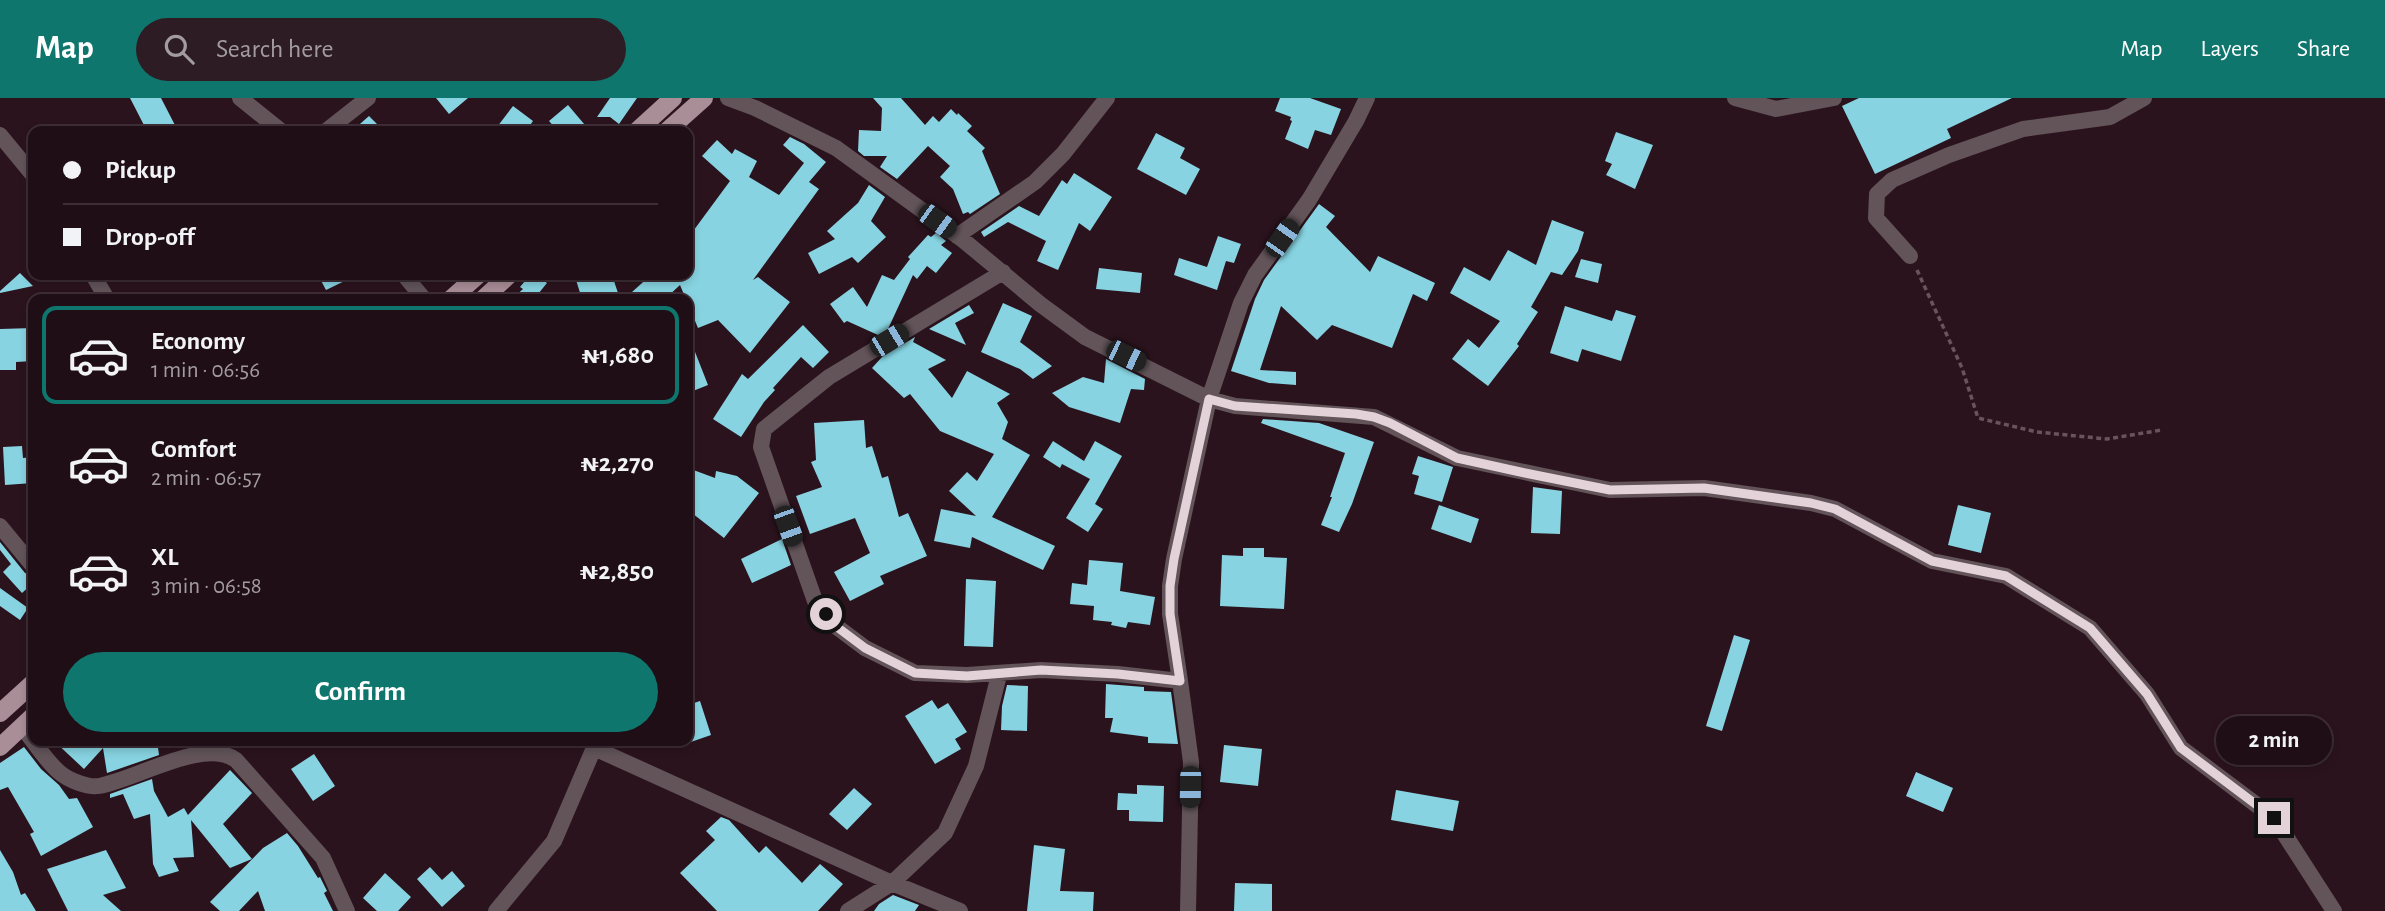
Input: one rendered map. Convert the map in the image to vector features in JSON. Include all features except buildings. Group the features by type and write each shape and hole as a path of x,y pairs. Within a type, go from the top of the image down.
{"main road":[{"path":"642,126 673,98"},
{"path":"673,126 704,98"},
{"path":"457,294 472,280"},
{"path":"488,294 504,280"},
{"path":"0,713 28,688"},
{"path":"0,747 27,721"}],"street":[{"path":"240,98 275,126"},
{"path":"332,126 368,98"},
{"path":"728,98 755,108 836,148 957,236 1085,337 1209,399 1235,406 1374,417 1457,458 1610,490 1704,488 1811,503 1835,509 1932,561 2006,576 2090,628 2147,694 2181,748 2274,818 2334,911"},
{"path":"957,236 1035,182 1063,154 1107,98"},
{"path":"1188,911 1191,762 1170,614 1170,586 1209,399 1255,275 1309,200 1367,98"},
{"path":"1735,98 1776,109 1834,98"},
{"path":"1910,256 1877,218 1877,194 1892,180 1949,155 2023,129 2110,117 2144,98"},
{"path":"0,135 28,169"},
{"path":"1003,272 830,377 764,429 761,447 815,601 837,627 865,648 915,673 999,675 1041,670 1180,681"},
{"path":"408,280 420,294"},
{"path":"0,526 28,560"},
{"path":"848,911 892,883 945,833 976,766 999,675"},
{"path":"43,746 60,773 79,783 97,787 148,768 211,752 227,753 323,858 347,911"},
{"path":"496,911 554,841 592,746"},
{"path":"597,746 892,883 960,911"}],"path":[{"path":"1910,256 1962,368 1978,418 2037,432 2107,439 2162,430"}],"route":[{"path":"826,614 837,627 865,648 915,673 967,676 1041,670 1180,681 1170,614 1170,586 1209,399 1235,406 1356,414 1390,423 1457,458 1610,490 1704,488 1811,503 1835,509 1932,561 2006,576 2090,628 2147,694 2181,748 2274,818"}]}
